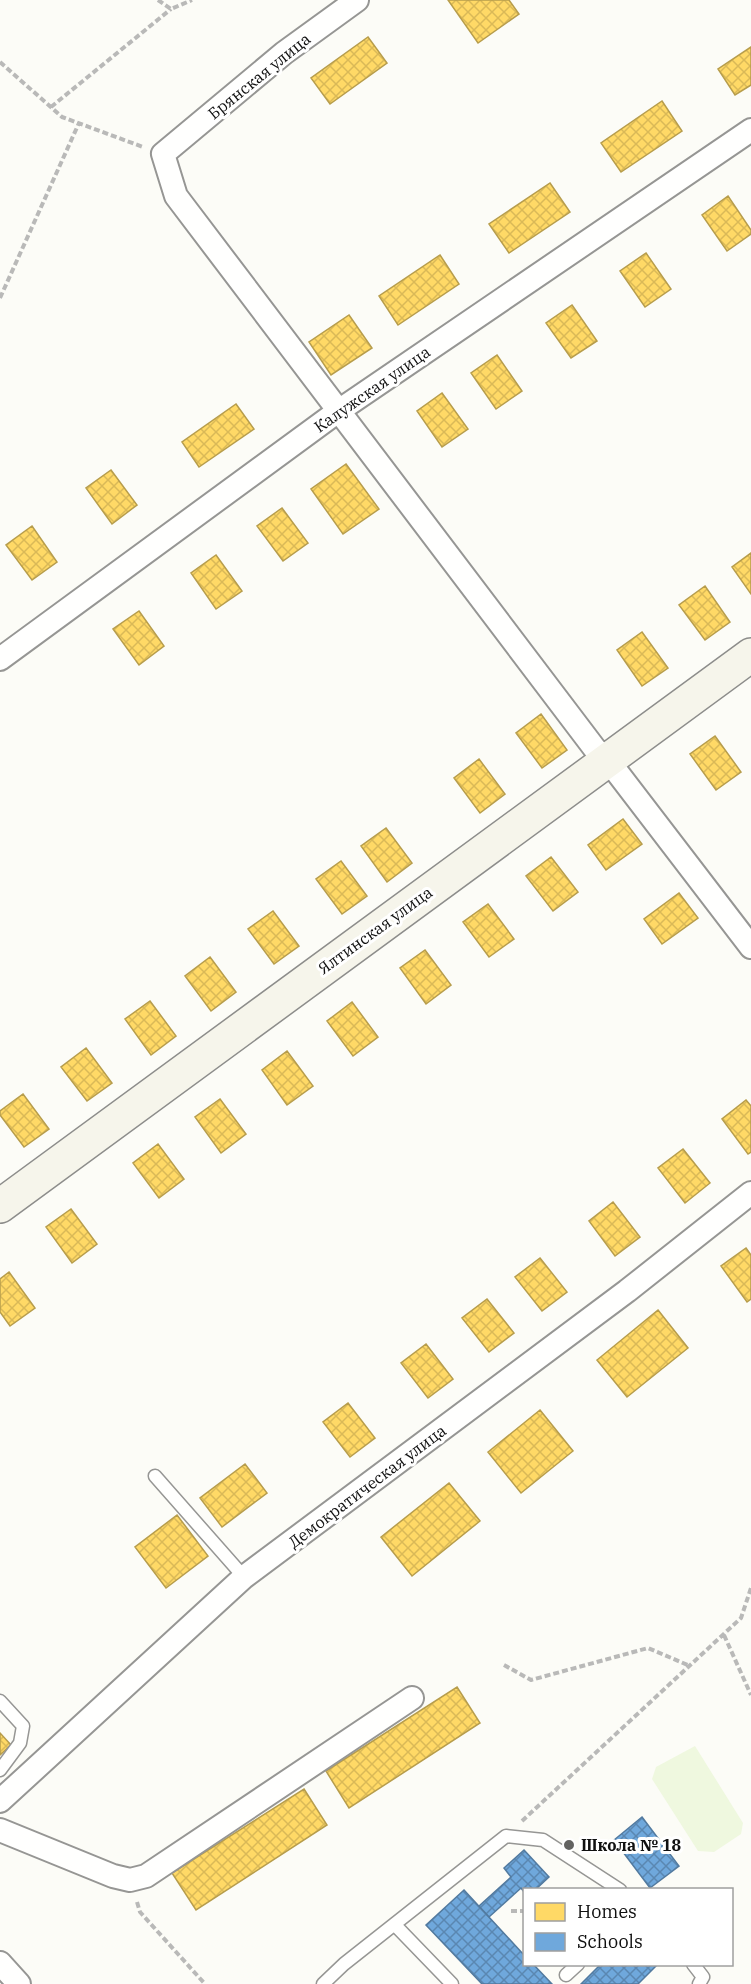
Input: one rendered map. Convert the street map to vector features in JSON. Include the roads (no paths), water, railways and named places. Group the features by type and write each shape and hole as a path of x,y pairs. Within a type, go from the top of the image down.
{"street":[{"name":"Брянская улица","path":"337,412 176,196 163,154 284,52 357,0"},
{"name":"Калужская улица","path":"0,659 337,412 751,130"},
{"path":"337,412 595,749 607,759 751,947"},
{"name":"Ялтинская улица","path":"0,1206 607,759 751,656"},
{"name":"Демократическая улица","path":"0,1801 244,1578 627,1292 751,1192"},
{"path":"0,1830 114,1876 130,1880 146,1876 412,1698"},
{"path":"0,1963 19,1984"}],"lane":[{"path":"155,1476 244,1578"},
{"path":"0,1701 23,1726 20,1743 0,1770"},
{"path":"323,1984 344,1964 506,1836 543,1840 617,1888"},
{"path":"395,1925 452,1984"},
{"path":"566,1975 577,1966"},
{"path":"694,1966 703,1977 699,1984"}],"place":[{"name":"Школа № 18","path":"569,1845"}]}
